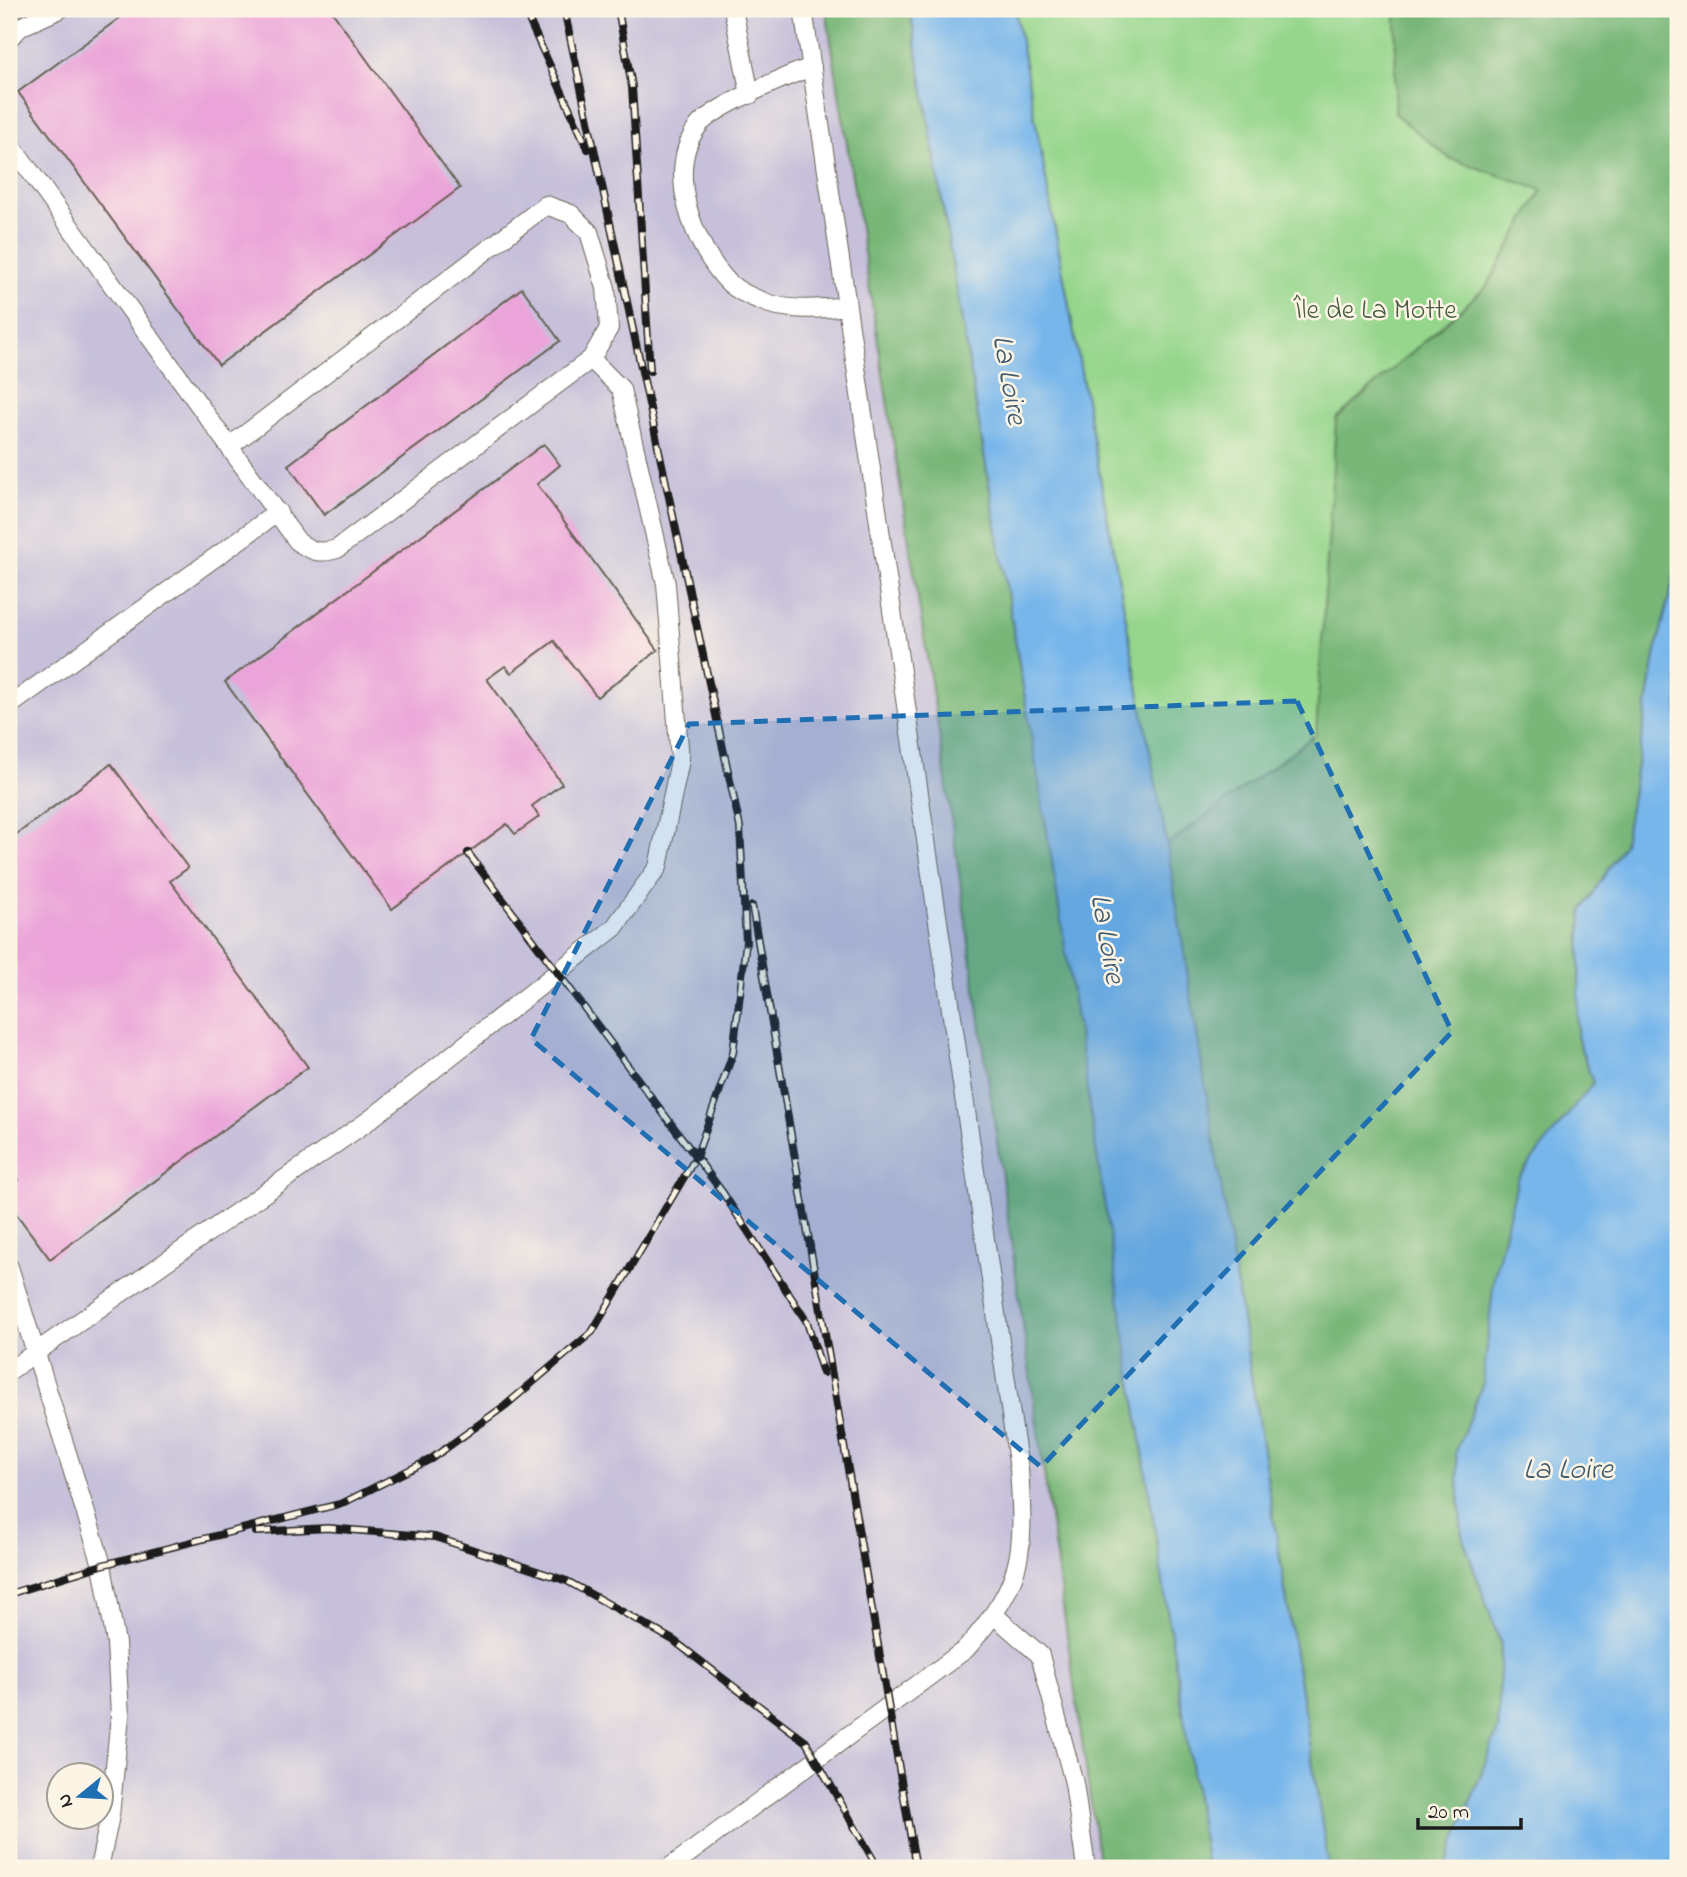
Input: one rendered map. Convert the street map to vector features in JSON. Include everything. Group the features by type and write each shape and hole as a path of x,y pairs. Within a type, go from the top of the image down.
{"lane":[{"path":"9,38 22,26 60,9"},
{"path":"733,9 750,95"},
{"path":"669,1868 693,1861 966,1649 994,1615 1016,1575 1023,1527 1019,1469 803,9"},
{"path":"811,67 750,95 700,124 687,144 683,162 685,185 700,239 709,259 732,285 764,303 799,307 847,306"},
{"path":"9,142 298,542 310,551 321,554 337,549 590,359 609,328 606,288 589,232 572,214 546,205 230,446"},
{"path":"9,1371 368,1121 605,936 614,928 658,867 680,760 666,584 621,389 590,359"},
{"path":"9,706 278,512"},
{"path":"9,1267 102,1565 116,1643 120,1716 110,1816 99,1868"},
{"path":"994,1615 1040,1655 1074,1783 1086,1868"}],"highlighted area":[{"path":"1297,701 1452,1032 1041,1467 531,1039 689,724"}],"shaded area":[{"path":"9,9 826,9 942,753 1100,1868 9,1868"}],"green space":[{"path":"826,9 910,9 1050,849 1207,1868 1100,1868 942,753"},
{"name":"Île de La Motte","path":"1015,9 1678,9 1678,561 1656,651 1445,1868 1329,1868 1327,1860 1167,845"},
{"name":"Île de La Motte","path":"1396,9 1678,9 1678,561 1656,651 1624,845 1582,911 1577,1036 1593,1083 1568,1116 1490,1339 1483,1383 1456,1452 1462,1535 1501,1645 1498,1730 1445,1868 1329,1868 1167,845 1316,734 1336,419 1486,287 1542,190 1449,158 1395,114"}],"water":[{"path":"910,9 1015,9 1167,845 1329,1868 1207,1868 1050,849"},
{"name":"La Loire","path":"1678,561 1678,1868 1445,1868 1498,1730 1501,1645 1462,1535 1456,1452 1483,1383 1494,1278 1518,1178 1593,1083 1577,1036 1582,911 1624,844 1656,651"}],"building":[{"path":"132,9 330,9 460,188 219,365 18,92"},
{"path":"522,288 560,341 324,515 288,465"},
{"path":"544,444 560,465 537,484 658,650 597,697 554,641 511,673 505,666 487,679 562,784 532,806 539,817 515,834 507,824 392,909 225,682"},
{"path":"111,764 188,868 170,881 308,1067 50,1259 9,1204 9,1189 19,1180 9,1167 9,840"}],"railway":[{"path":"524,9 588,149"},
{"path":"9,1594 102,1565 343,1503 431,1459 506,1405 592,1332 696,1157 733,1053 746,942 740,827 564,9"},
{"path":"618,9 632,87 650,371"},
{"path":"468,853 723,1193 807,1322 823,1373"},
{"path":"752,906 916,1868"},
{"path":"256,1532 328,1528 435,1537 567,1581 673,1640 806,1742 878,1868"}]}
